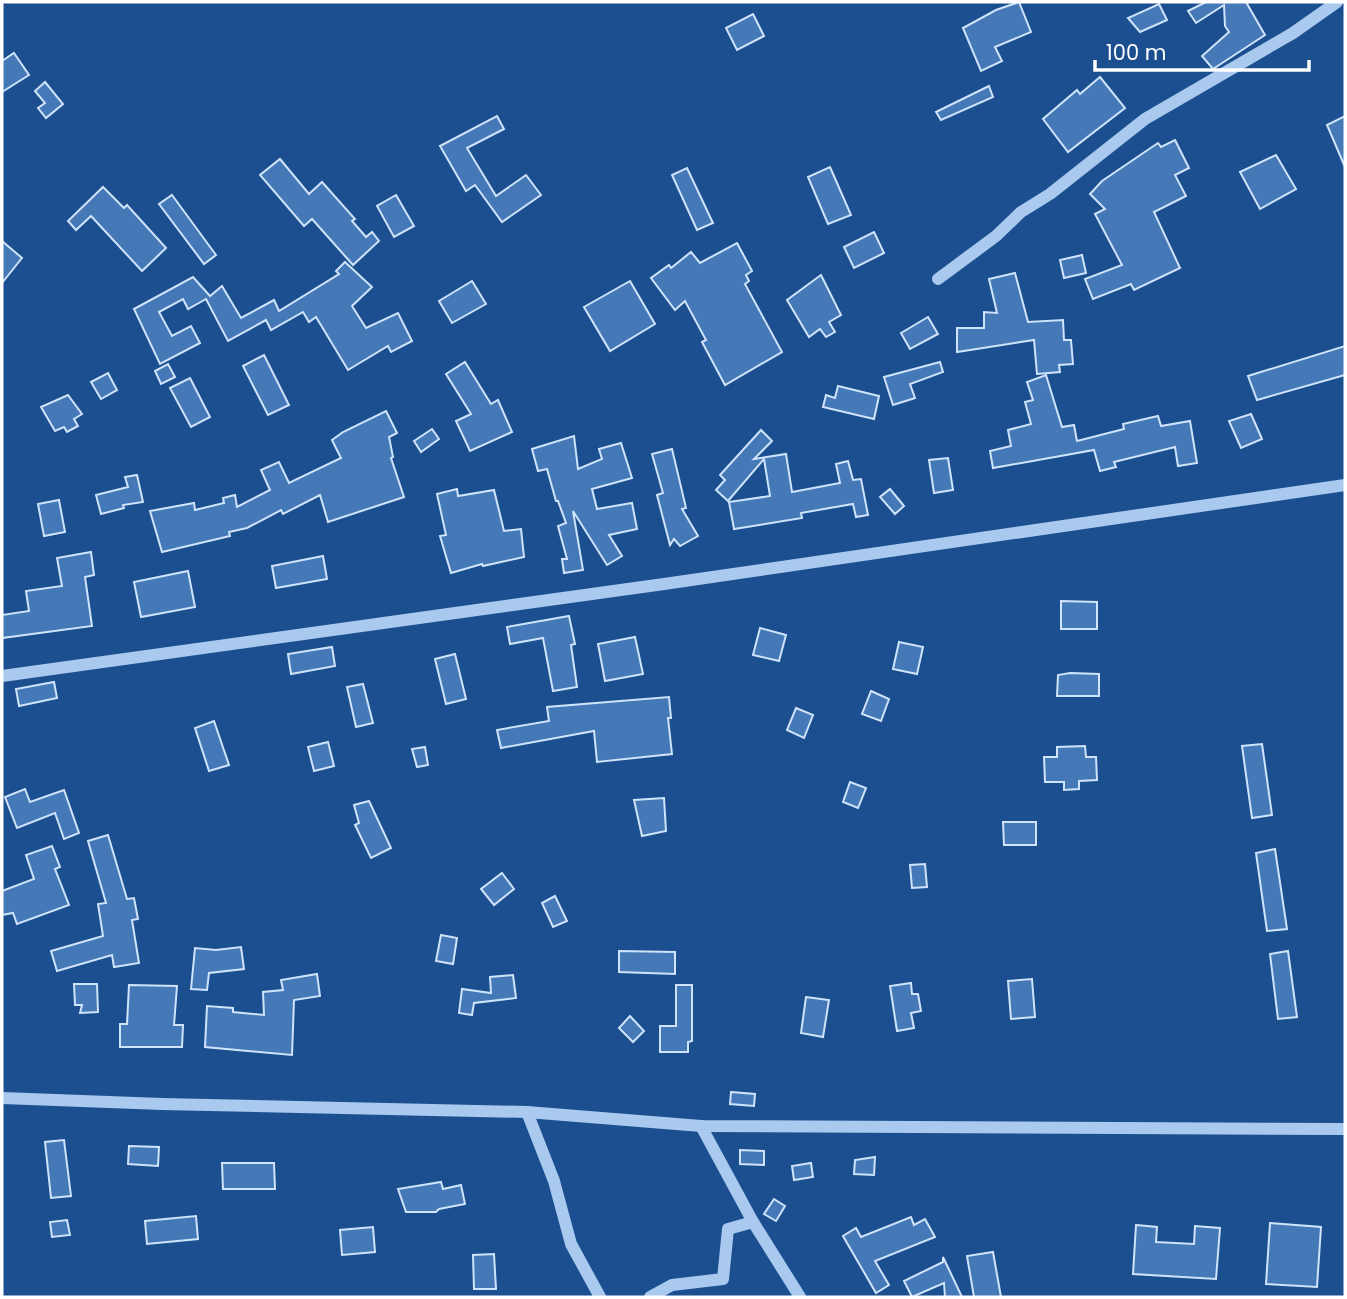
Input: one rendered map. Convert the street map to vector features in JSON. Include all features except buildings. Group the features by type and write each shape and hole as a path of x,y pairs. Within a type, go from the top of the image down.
{"street":[{"path":"938,279 1144,119 1293,33 1337,2"},
{"path":"2,676 664,584 1345,485"},
{"path":"2,1098 527,1112 701,1126 1345,1129"},
{"path":"527,1112 554,1181 571,1244 600,1297"},
{"path":"701,1126 753,1222 800,1297"},
{"path":"650,1297 672,1285 723,1279 728,1229 753,1222"},
{"path":"785,1297 790,1281"}]}
